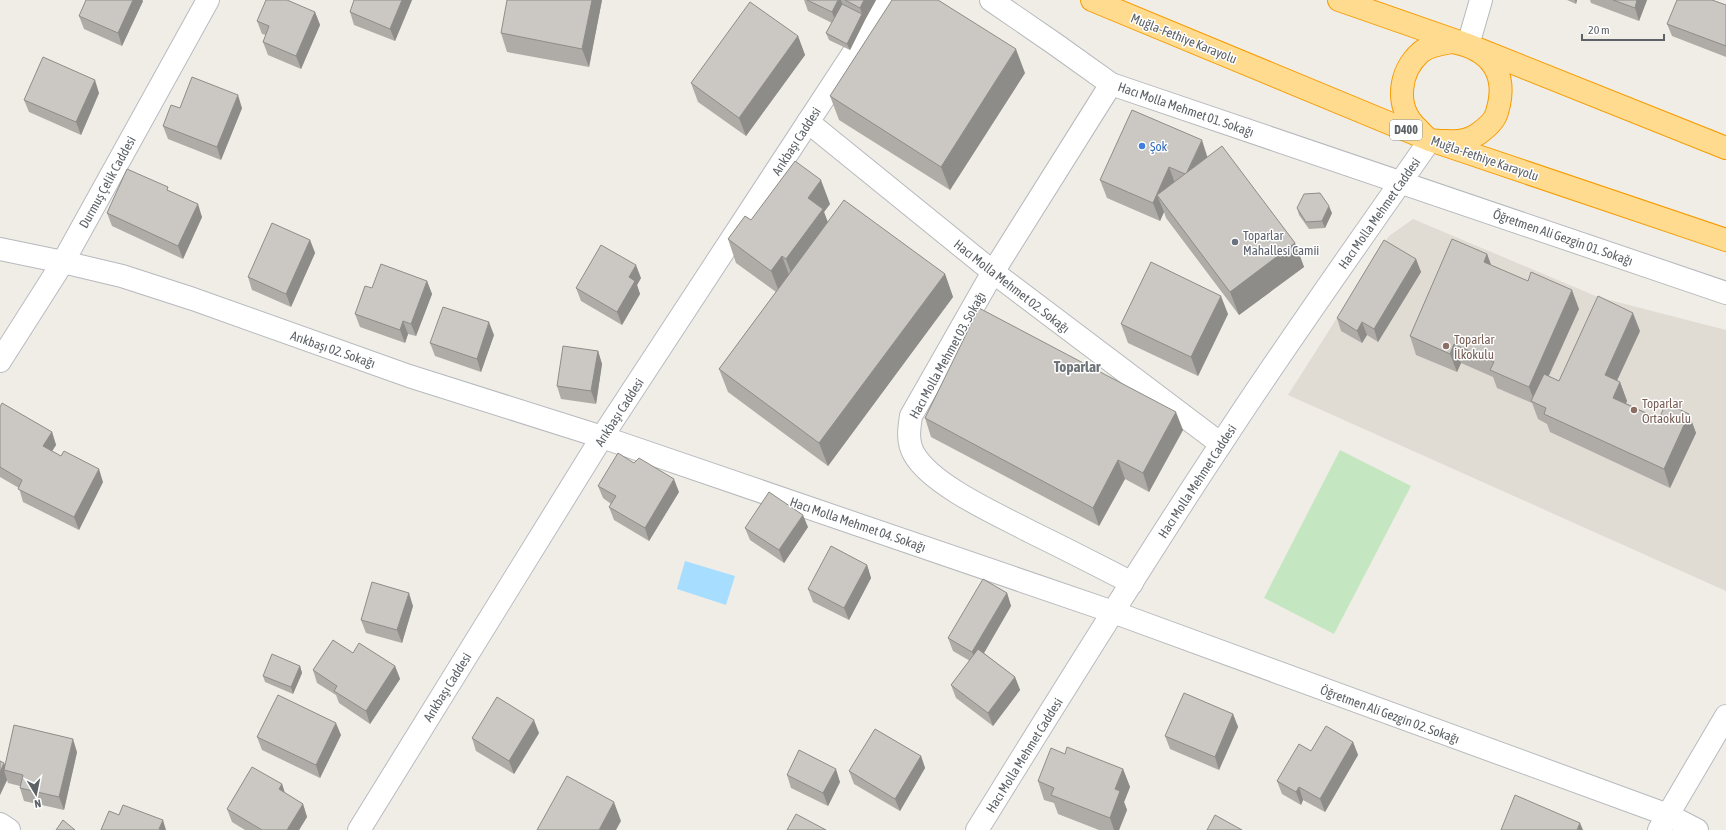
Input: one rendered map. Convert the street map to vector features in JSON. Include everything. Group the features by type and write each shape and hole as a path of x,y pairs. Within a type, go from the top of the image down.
{"highway":[{"name":"Muğla-Fethiye Karayolu","path":"1092,0 1430,140 1726,240"},
{"path":"1338,0 1468,45 1726,148"},
{"path":"1452,42 1468,45 1483,53 1494,66 1501,82 1501,98 1497,114 1486,128 1472,138 1456,142 1430,140 1412,124 1404,110 1401,93 1403,78 1410,63 1422,52 1436,44 1452,42"}],"street":[{"name":"Durmuş Çelik Caddesi","path":"0,360 63,262 208,0"},
{"name":"Arıkbaşı Caddesi","path":"359,830 602,437 888,0"},
{"name":"Hacı Molla Mehmet 01. Sokağı","path":"991,0 1112,84 1401,181"},
{"path":"1468,45 1476,1"},
{"name":"Hacı Molla Mehmet 03. Sokağı","path":"1112,84 993,272 911,416 908,436 914,454 927,469 949,486 981,506 1132,582"},
{"name":"Hacı Molla Mehmet 02. Sokağı","path":"808,122 993,272 1220,444"},
{"name":"Hacı Molla Mehmet Caddesi","path":"977,830 1220,444 1295,332 1430,140"},
{"name":"Öğretmen Ali Gezgin 01. Sokağı","path":"1401,181 1726,293"},
{"name":"Arıkbaşı 02. Sokağı","path":"0,249 122,276 186,296 416,378 602,437"},
{"name":"Hacı Molla Mehmet 04. Sokağı","path":"602,437 1113,612"},
{"name":"Öğretmen Ali Gezgin 02. Sokağı","path":"1113,612 1663,823 1697,830"},
{"path":"1663,823 1726,716"},
{"path":"0,824 9,830"}],"shaded area":[{"path":"1413,219 1598,297 1726,330 1726,591 1288,395 1389,236"}],"green space":[{"path":"1340,450 1411,486 1334,634 1264,598"}],"water":[{"path":"685,561 735,576 726,605 677,589"}],"building":[{"path":"86,0 133,0 118,33 79,16"},
{"path":"266,0 287,0 315,12 296,56 263,42 269,26 257,21"},
{"path":"354,0 402,0 390,29 350,12"},
{"path":"507,0 592,0 582,49 501,33"},
{"path":"807,0 838,0 832,12"},
{"path":"845,0 864,0 860,8"},
{"path":"892,0 938,0 1016,49 941,167 830,96"},
{"path":"1613,0 1637,0 1635,8"},
{"path":"1677,0 1712,0 1726,5 1726,46 1667,24"},
{"path":"750,2 798,36 739,118 691,83"},
{"path":"842,4 862,14 847,44 826,33"},
{"path":"43,57 95,80 76,122 24,100"},
{"path":"192,77 238,95 217,147 163,126 171,105 180,108"},
{"path":"1132,110 1202,140 1185,174 1169,167 1153,203 1100,180"},
{"name":"Toparlar Mahallesi Camii","path":"1222,146 1295,243 1230,292 1157,195"},
{"path":"795,161 821,180 808,198 823,209 786,259 782,256 771,271 728,239 745,216 751,220"},
{"path":"127,169 168,187 167,190 198,204 178,246 107,213"},
{"path":"1320,193 1329,206 1322,221 1306,222 1297,208 1304,194"},
{"path":"844,200 945,274 819,443 719,369"},
{"path":"272,223 310,240 286,294 248,277"},
{"path":"1452,239 1487,254 1484,262 1528,281 1531,272 1572,290 1529,387 1490,370 1494,362 1454,344 1450,354 1410,336"},
{"path":"1384,240 1416,259 1374,329 1362,322 1357,331 1337,318"},
{"path":"601,245 636,265 629,277 635,281 617,312 576,288"},
{"path":"1151,262 1221,296 1191,357 1121,324"},
{"path":"381,264 427,281 411,324 403,321 400,330 355,314 365,286 372,288"},
{"path":"1598,296 1633,313 1605,375 1620,382 1613,398 1659,419 1666,403 1689,414 1664,469 1544,414 1546,408 1531,401 1544,374 1559,381"},
{"path":"443,307 489,322 477,359 430,343"},
{"path":"979,308 1176,412 1143,473 1118,460 1093,508 925,418"},
{"path":"563,346 598,351 591,391 557,386"},
{"path":"2,403 52,432 43,446 61,456 64,451 99,469 74,517 18,489 22,480 0,467 0,407"},
{"path":"618,453 634,463 639,458 674,479 645,528 609,507 616,496 598,486"},
{"path":"769,492 803,515 779,550 745,528"},
{"path":"831,546 867,565 844,608 808,589"},
{"path":"983,579 1007,593 972,652 948,638"},
{"path":"372,582 409,593 397,630 361,620"},
{"path":"333,640 353,653 359,643 395,666 366,711 334,691 337,686 313,670"},
{"path":"978,649 1015,677 988,713 951,685"},
{"path":"272,654 300,666 291,687 263,676"},
{"path":"1184,693 1233,714 1215,757 1165,736"},
{"path":"278,695 336,723 316,765 257,737"},
{"path":"497,697 534,720 509,761 472,738"},
{"path":"14,725 73,739 59,797 20,788 23,775 4,770"},
{"path":"1326,726 1353,742 1320,799 1299,787 1296,792 1277,781 1299,744 1311,751"},
{"path":"875,729 921,756 895,799 849,771"},
{"path":"1067,747 1123,769 1115,789 1120,791 1110,818 1051,795 1054,788 1038,781 1051,748 1065,754"},
{"path":"799,750 836,769 823,793 787,775"},
{"path":"0,761 4,763 0,772"},
{"path":"252,767 282,784 279,789 303,804 287,830 262,830 227,809"},
{"path":"567,776 614,802 599,830 537,830"},
{"path":"1515,795 1580,823 1577,830 1501,830"},
{"path":"123,805 163,820 159,829 162,830 101,830 109,811 119,815"},
{"path":"796,814 826,830 787,830"},
{"path":"1215,815 1242,830 1207,830"},
{"path":"63,820 75,830 56,830"}],"place":[{"name":"Şok","path":"1142,146"},
{"name":"Toparlar Mahallesi Camii","path":"1235,242"},
{"name":"Toparlar İlkokulu","path":"1446,346"},
{"name":"Toparlar Ortaokulu","path":"1634,410"}],"district":[{"name":"Toparlar","path":"1077,367"}]}
